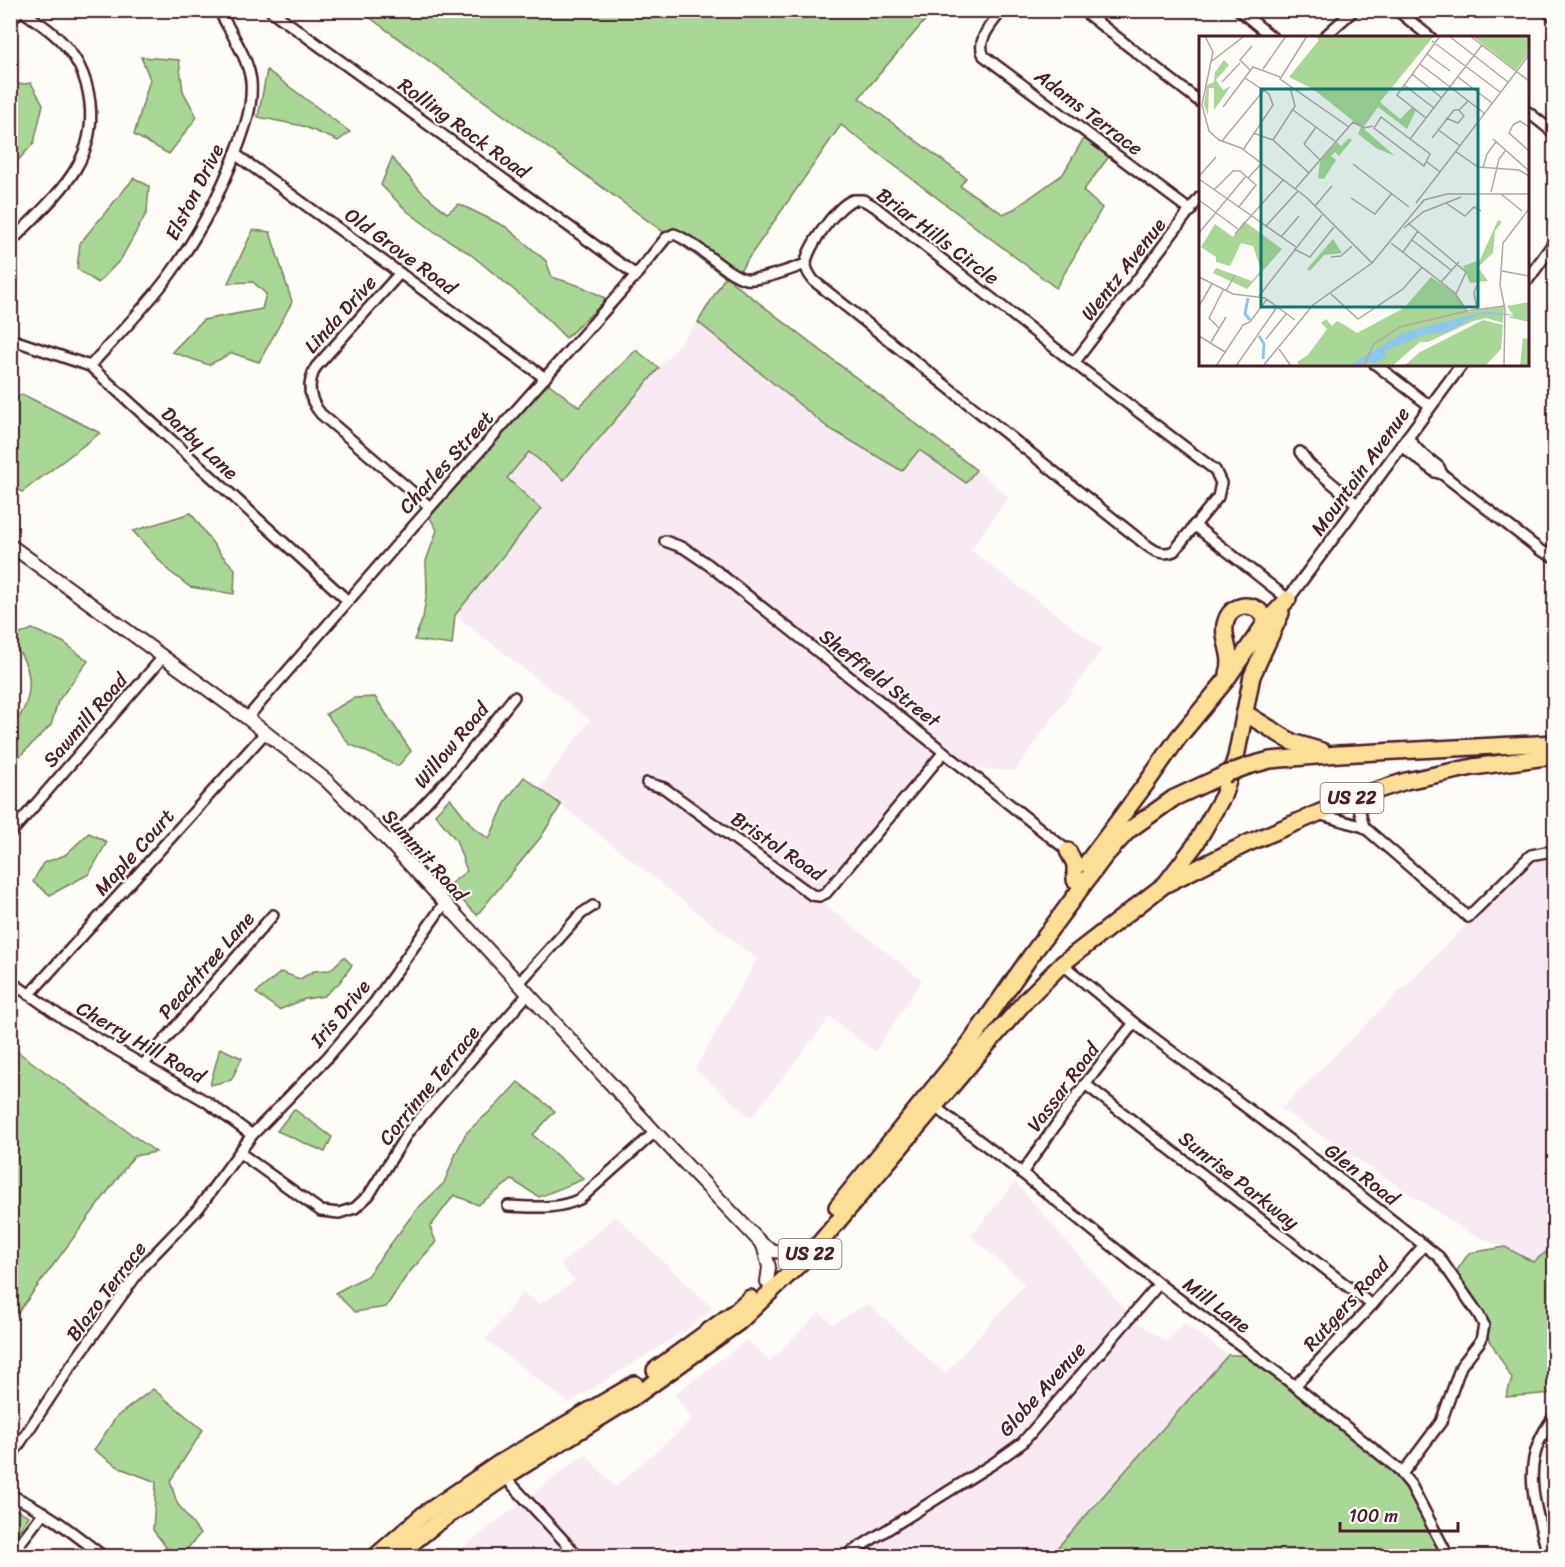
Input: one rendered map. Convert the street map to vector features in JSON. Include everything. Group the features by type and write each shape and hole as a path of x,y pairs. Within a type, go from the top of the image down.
{"highway":[{"path":"1030,957 1075,880 1097,849 1178,738 1226,680 1266,622 1288,599"},
{"path":"1252,676 1288,599"},
{"path":"1164,885 1195,845 1223,796 1236,757 1255,660 1265,635 1266,622 1262,613 1254,608 1239,607 1229,614 1225,626 1231,666 1226,680"},
{"path":"1245,713 1303,747 1339,754"},
{"name":"US 22","path":"376,1557 423,1515 498,1464 631,1387 736,1311 797,1254 967,1047 1104,857 1129,830 1174,798 1226,774 1270,760 1339,754 1554,743"},
{"name":"US 22","path":"396,1557 436,1524 505,1477 637,1395 740,1322 813,1251 1027,999 1062,964 1164,885 1246,844 1356,796 1406,781 1473,767 1554,756"},
{"path":"1068,851 1085,853 1097,849"},
{"path":"1068,851 1075,864 1075,880"}],"main road":[{"name":"Summit Road","path":"10,545 247,718 326,780 389,842 655,1132 763,1245"},
{"path":"763,1245 774,1251 797,1254"},
{"path":"763,1245 770,1266 767,1282"}],"street":[{"path":"10,22 20,10 50,31 73,55 87,85 91,118 88,140 74,171 10,243"},
{"name":"Elston Drive","path":"90,366 171,274 202,226 227,175 251,110 250,78 219,10"},
{"name":"Rolling Rock Road","path":"270,10 636,275"},
{"name":"Adams Terrace","path":"1002,10 984,36 980,46 984,56 1191,211"},
{"path":"1082,10 1199,101"},
{"path":"1239,10 1271,36"},
{"path":"1325,36 1354,10"},
{"path":"1397,10 1429,36"},
{"path":"1546,10 1554,17"},
{"path":"1529,114 1554,133"},
{"name":"Old Grove Road","path":"235,154 545,378"},
{"name":"Wentz Avenue","path":"1074,363 1199,199"},
{"name":"Briar Hills Circle","path":"863,200 874,206 1074,363 1215,470 1219,476 1218,497 1174,551 1164,554 1153,550 814,282 809,276 806,264 810,249 838,209 848,201 863,200"},
{"name":"Charles Street","path":"247,718 666,238 674,234 686,238 735,274 747,279 759,278 806,264"},
{"path":"1529,276 1554,243"},
{"name":"Linda Drive","path":"400,273 316,367 310,380 310,395 321,414 430,507"},
{"name":"Darby Lane","path":"10,339 90,366 348,601"},
{"path":"1378,366 1430,406"},
{"name":"Mountain Avenue","path":"1288,599 1460,366"},
{"path":"1404,442 1419,451 1439,467 1442,474 1540,550 1554,557"},
{"path":"1300,452 1309,464 1358,505"},
{"path":"1194,525 1288,599"},
{"name":"Sheffield Street","path":"665,541 684,548 709,565 1068,851"},
{"name":"Sawmill Road","path":"10,834 163,657"},
{"name":"Willow Road","path":"389,842 452,775 514,697"},
{"name":"Maple Court","path":"29,995 265,733"},
{"name":"Bristol Road","path":"647,783 664,788 812,895 819,896 826,893 944,752"},
{"path":"1356,796 1364,827"},
{"path":"1315,813 1364,827 1468,917 1531,855 1546,852 1554,854"},
{"name":"Iris Drive","path":"240,1153 252,1134 327,1058 374,1003 444,904"},
{"path":"518,984 581,914 593,906"},
{"name":"Peachtree Lane","path":"142,1065 273,915"},
{"name":"Glen Road","path":"1062,964 1134,1023 1296,1145 1439,1257 1479,1314 1484,1325 1481,1340 1461,1366 1441,1422 1402,1474"},
{"name":"Cherry Hill Road","path":"10,981 67,1021 207,1102 252,1134"},
{"name":"Corrinne Terrace","path":"240,1153 321,1211 339,1213 355,1208 369,1195 408,1132 528,994"},
{"name":"Vassar Road","path":"1022,1173 1085,1084 1134,1023"},
{"name":"Sunrise Parkway","path":"1085,1084 1372,1305"},
{"name":"Mill Lane","path":"935,1107 1022,1173 1159,1284 1384,1456 1411,1485 1448,1557"},
{"path":"508,1206 555,1207 568,1205 580,1199 655,1132"},
{"name":"Blazo Terrace","path":"10,1458 69,1369 143,1266 198,1209 240,1153"},
{"name":"Rutgers Road","path":"1294,1386 1372,1305 1424,1245"},
{"name":"Globe Avenue","path":"845,1557 1022,1443 1159,1284"},
{"path":"1548,1557 1534,1496 1532,1468 1538,1443 1554,1417"},
{"path":"505,1477 578,1557"},
{"path":"10,1495 44,1512 103,1557"},
{"path":"10,1556 44,1512"}],"shaded area":[{"path":"698,322 827,427 902,470 919,449 966,483 976,470 1009,497 970,550 1102,649 1015,771 933,766 823,903 922,980 875,1052 830,1017 751,1118 695,1069 757,959 540,788 590,720 455,615 541,509 506,478 529,452 564,480"},
{"path":"1550,842 1554,844 1554,1246 1533,1262 1505,1247 1471,1234 1281,1109"},
{"path":"1015,1182 1135,1321 1167,1342 1184,1323 1228,1355 1050,1556 452,1556 585,1454 615,1487 692,1420 675,1394 747,1340 770,1361 820,1312 832,1324 868,1304 945,1374 1025,1284 971,1236"},
{"path":"615,1216 712,1308 688,1329 569,1403 486,1340 522,1293 540,1304 575,1281 561,1265"}],"green space":[{"path":"372,10 933,11 859,98 966,178 960,186 1003,214 1014,209 1063,174 1088,131 1114,150 1083,191 1102,208 1056,288 841,125 732,282 976,470 966,483 919,450 902,471 827,427 698,322 725,277 369,17"},
{"path":"141,57 179,60 183,91 197,117 169,154 134,135 150,79"},
{"path":"267,70 350,132 338,141 303,126 258,117"},
{"path":"31,83 43,104 34,143 11,168 11,130 13,126 11,96 16,85"},
{"path":"392,158 421,191 447,213 459,204 506,227 546,261 552,277 583,287 607,299 566,338 537,309 469,253 407,211 381,185"},
{"path":"134,178 149,186 147,212 121,259 98,283 77,269 80,243"},
{"path":"253,230 270,232 292,302 259,362 232,353 209,365 172,352 203,320 262,309 266,294 253,282 228,283"},
{"path":"636,350 659,368 564,480 529,452 507,478 541,509 455,615 452,645 414,640 423,618 427,591 426,561 437,530 429,516 548,383 579,407"},
{"path":"22,394 100,433 22,492 11,484 10,402"},
{"path":"191,513 219,552 235,569 234,594 190,587 169,571 133,531"},
{"path":"32,629 63,642 88,661 58,701 51,725 11,765 11,726 25,707 29,691 29,676 26,664 11,638"},
{"path":"375,697 411,751 398,766 349,744 326,714 354,698"},
{"path":"524,777 561,805 541,837 477,915 447,886 467,871 456,840 435,814 450,798 473,827 489,839 506,801"},
{"path":"89,833 107,842 89,874 50,895 33,882 43,863 65,855"},
{"path":"344,957 352,965 340,982 324,996 305,999 279,1010 256,993 281,972 300,979 314,971 330,970"},
{"path":"11,1047 156,1152 134,1156 11,1322"},
{"path":"220,1048 242,1058 231,1080 210,1085"},
{"path":"518,1082 555,1111 533,1135 584,1179 539,1197 512,1180 478,1205 454,1195 430,1227 436,1242 407,1275 386,1307 355,1312 335,1293 367,1276 416,1210 444,1183 466,1133"},
{"path":"294,1109 332,1137 325,1152 277,1131"},
{"path":"1554,1246 1554,1393 1506,1397 1512,1379 1453,1276 1469,1253 1505,1247 1533,1262"},
{"path":"1228,1355 1253,1355 1397,1468 1448,1556 1050,1556"},
{"path":"153,1389 203,1430 170,1481 177,1503 200,1534 181,1556 173,1556 153,1530 156,1482 120,1468 94,1450 116,1417"},
{"path":"11,1507 29,1516 11,1543"}]}
